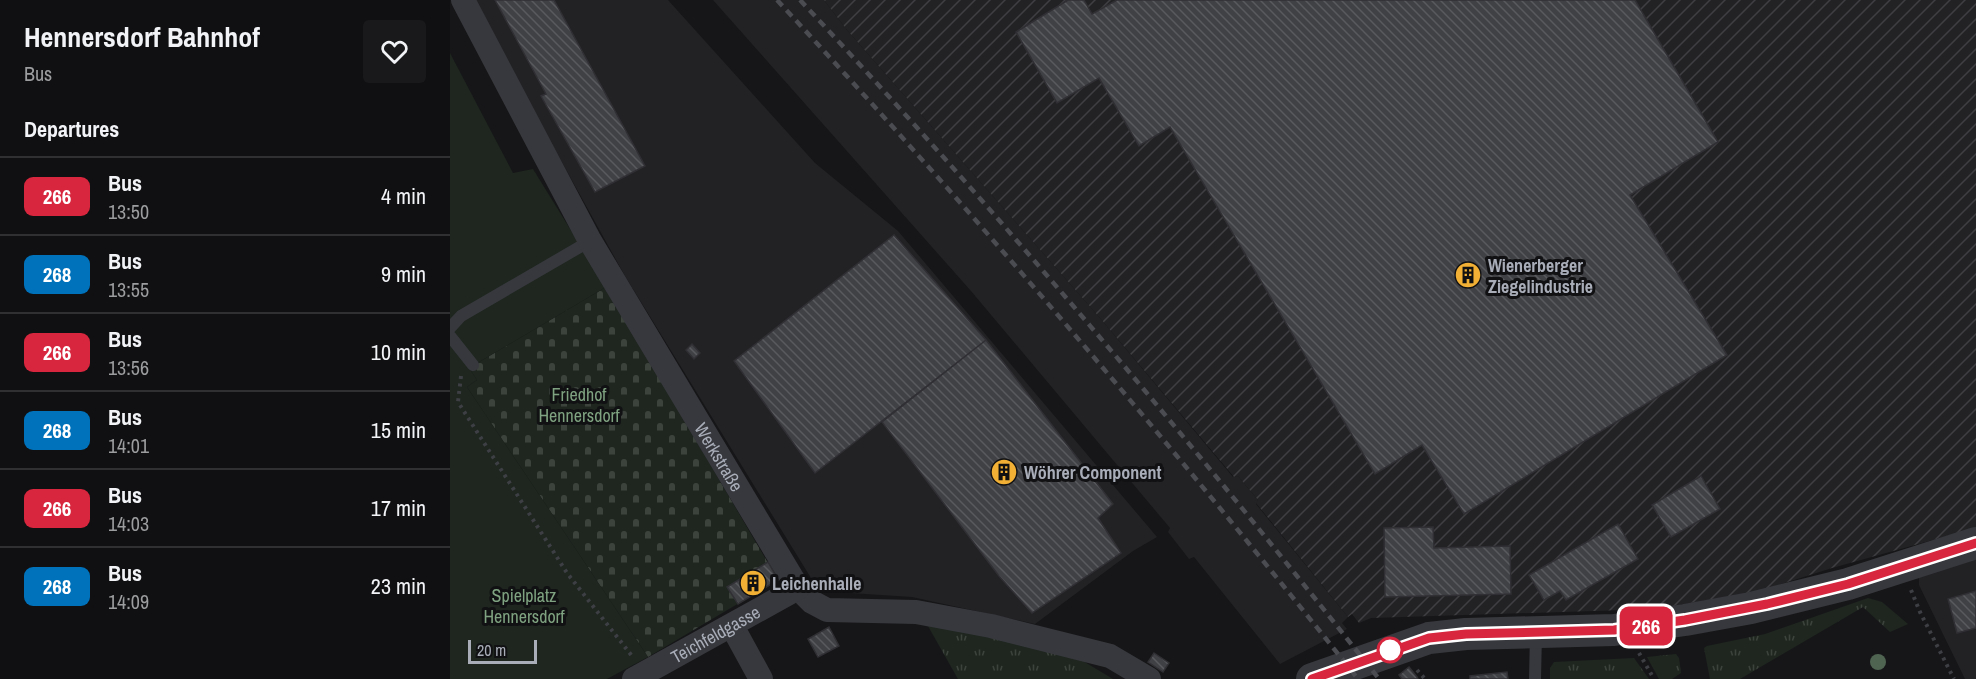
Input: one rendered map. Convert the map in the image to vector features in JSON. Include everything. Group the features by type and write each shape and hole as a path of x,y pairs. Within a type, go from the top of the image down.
{"street":[{"name":"Werkstraße","path":"463,0 590,241 798,588 812,602 827,610 916,612 991,626 1103,654 1127,664 1149,679"},
{"path":"1312,679 1429,638 1466,634 1614,630 1704,617 1816,593 1976,543"},
{"name":"Teichfeldgasse","path":"640,676 798,588"},
{"path":"732,626 760,679"}],"lane":[{"path":"450,328 461,316 590,241"},
{"path":"450,336 473,365"},
{"path":"1535,679 1536,633"}],"path":[{"path":"464,353 458,402 567,573 640,676"},
{"path":"1902,567 1920,612 1954,679"}],"shaded area":[{"path":"472,0 668,0 815,163 898,231 1157,537 1133,551 1035,624 912,597 819,591 625,276"},
{"path":"713,0 824,0 847,30 1100,318 1233,477 1238,476 1258,500 1256,504 1348,617 1342,623 1347,629 1280,664 1194,557 1189,559 1168,532 1170,528 971,291"},
{"name":"Wienerberger Ziegelindustrie","path":"824,0 1976,0 1976,528 1759,591 1656,609 1371,618 1359,623 1352,614 1348,617 1256,503 1258,500 1238,476 1234,477 1100,318 847,30"},
{"path":"1976,556 1976,679 1965,679 1919,585 1919,573"}],"green space":[{"name":"Spielplatz Hennersdorf","path":"450,53 513,173 533,169 606,287 469,368 477,380 467,387 648,657 607,679 450,679"},
{"name":"Friedhof Hennersdorf","path":"606,287 778,580 648,657 467,387 477,380 469,368"},
{"path":"1868,598 1882,602 1908,624 1890,632 1863,607 1740,679 1710,679 1704,648 1707,646 1765,634"},
{"path":"928,626 981,632 1083,661 1113,679 958,679"},
{"path":"1676,654 1679,658 1681,673 1672,679 1659,679 1647,657"},
{"path":"1634,658 1649,679 1550,679 1550,668 1554,662"}],"building":[{"path":"495,0 554,0 645,166 595,192 541,96 546,94"},
{"name":"Wienerberger Ziegelindustrie","path":"1068,0 1084,0 1092,14 1117,0 1635,0 1718,142 1630,195 1727,355 1464,514 1422,445 1375,474 1170,127 1139,146 1099,78 1057,103 1016,32"},
{"path":"894,235 986,340 815,473 734,361"},
{"name":"Wöhrer Component","path":"986,340 1113,504 1098,518 1121,553 1032,613 999,576 882,422"},
{"path":"692,344 700,353 694,359 686,350"},
{"path":"1701,476 1720,509 1671,537 1652,505"},
{"path":"1618,524 1638,559 1566,600 1560,591 1544,600 1529,575"},
{"path":"1433,527 1434,548 1510,546 1511,594 1385,597 1384,528"},
{"name":"Leichenhalle","path":"768,562 778,580 738,604 727,587"},
{"path":"1976,591 1976,628 1957,633 1948,599"},
{"path":"829,627 839,646 818,657 808,639"},
{"path":"1154,653 1169,663 1163,672 1148,662"},
{"path":"1409,667 1418,679 1402,679 1399,675"},
{"path":"1507,672 1508,679 1470,679 1470,676"}],"railway":[{"path":"777,0 853,82 1074,334 1218,505 1358,679"},
{"path":"800,0 950,165 1097,334 1379,679"}],"bus line":[{"name":"266","path":"1312,679 1413,642 1444,635 1614,630 1685,620 1767,604 1848,584 1976,543"}],"place":[{"name":"Wienerberger Ziegelindustrie","path":"1468,275"},
{"name":"Wöhrer Component","path":"1004,472"},
{"name":"Leichenhalle","path":"753,583"}]}
